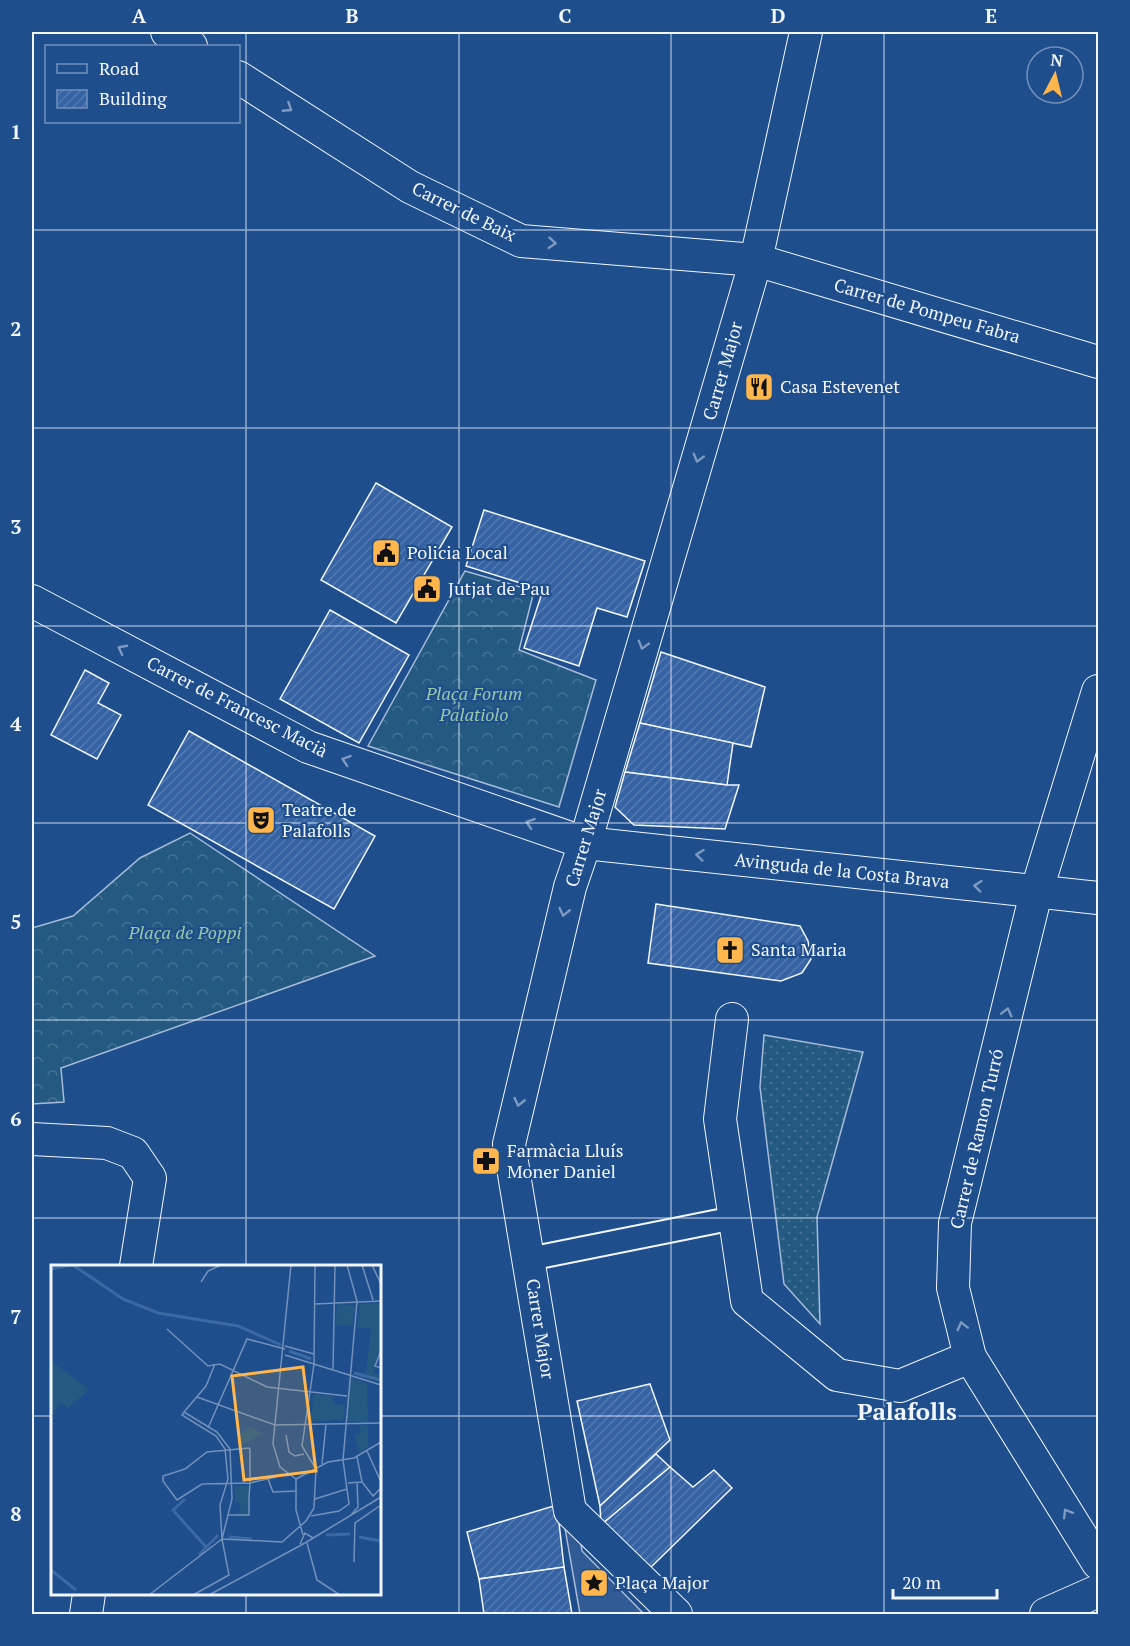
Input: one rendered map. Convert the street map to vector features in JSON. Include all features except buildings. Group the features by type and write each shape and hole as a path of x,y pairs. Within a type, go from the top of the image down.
{"street":[{"path":"166,32 189,45"},
{"name":"Carrer Major","path":"676,1614 570,1511 509,1144 570,888 756,260 806,32"},
{"name":"Carrer de Baix","path":"240,78 410,187 521,241 756,260"},
{"name":"Carrer de Pompeu Fabra","path":"756,260 1098,362"},
{"name":"Carrer de Francesc Macià","path":"32,601 308,747 585,843"},
{"name":"Carrer de Ramon Turró","path":"1098,691 1036,893 955,1223 953,1288 970,1357 1098,1563"},
{"name":"Avinguda de la Costa Brava","path":"585,843 1098,898"},
{"path":"732,1018 720,1119 747,1301 837,1375 900,1386 970,1357"},
{"path":"32,1139 106,1143 133,1153 150,1178 136,1265"},
{"path":"529,1259 734,1218"},
{"path":"1046,1614 1098,1591"},
{"path":"86,1614 89,1595"}],"green space":[{"name":"Plaça Forum Palatiolo","path":"465,571 534,591 519,650 596,680 559,807 368,746"},
{"name":"Plaça de Poppi","path":"190,833 375,956 61,1068 64,1102 32,1104 32,928 73,916 140,858"},
{"path":"764,1035 863,1052 817,1217 820,1324 784,1284 760,1087"}],"shaded area":[{"name":"Plaça Major","path":"562,1511 579,1527 582,1551 644,1614 580,1614"}],"place":[{"name":"Casa Estevenet","path":"759,387"},
{"name":"Policia Local","path":"386,553"},
{"name":"Jutjat de Pau","path":"427,589"},
{"name":"Teatre de Palafolls","path":"261,820"},
{"name":"Santa Maria","path":"730,950"},
{"name":"Farmàcia Lluís Moner Daniel","path":"486,1161"},
{"name":"Plaça Major","path":"594,1583"}],"district":[{"name":"Palafolls","path":"907,1412"}]}
